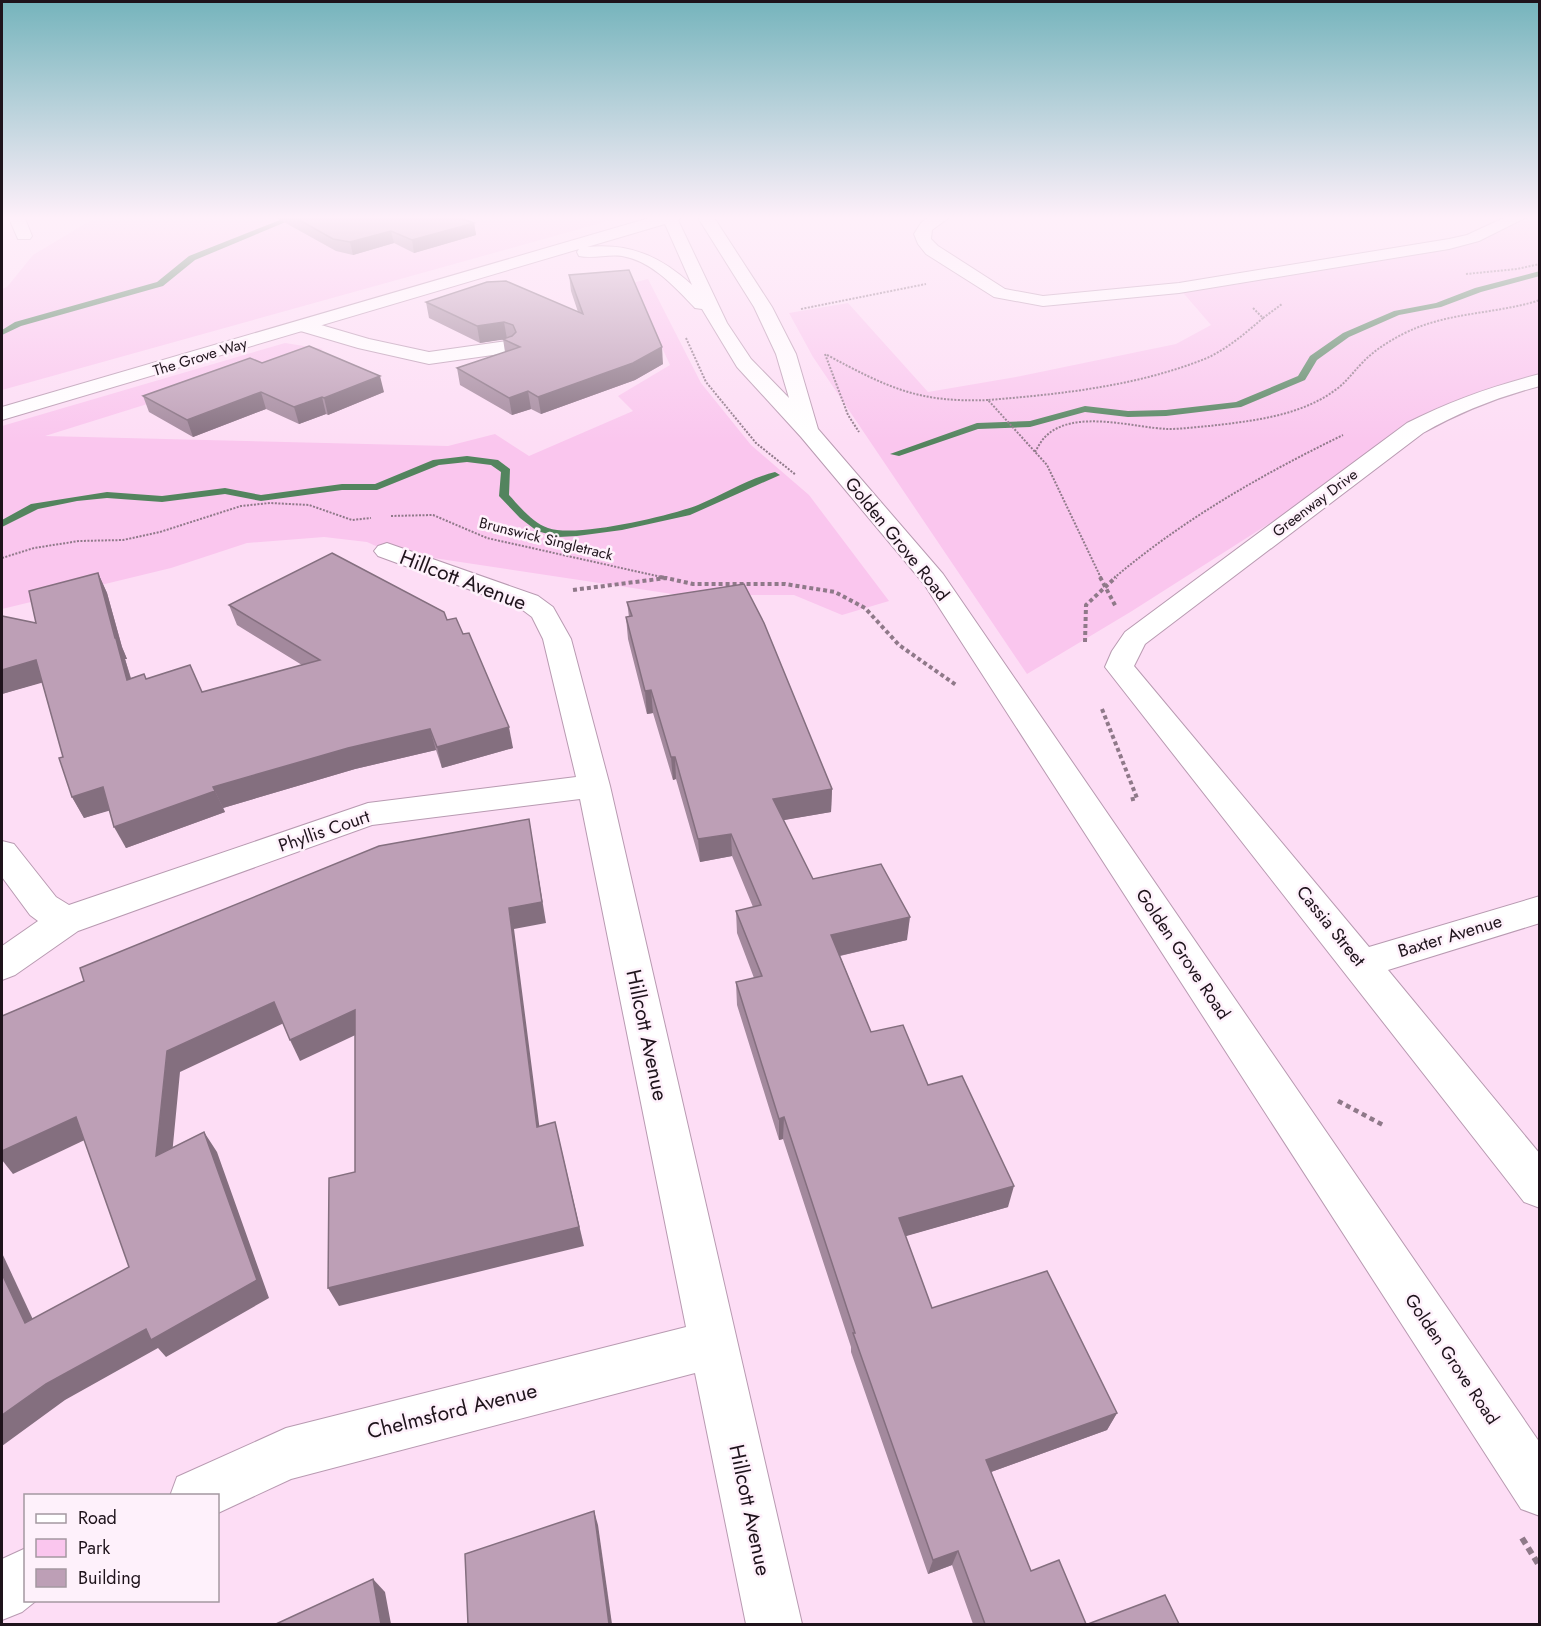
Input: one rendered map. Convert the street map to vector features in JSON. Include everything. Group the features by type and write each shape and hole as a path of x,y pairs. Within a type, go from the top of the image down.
{"street":[{"name":"The Grove Way","path":"2,414 380,292"},
{"name":"The Grove Way","path":"302,316 390,300 417,292"},
{"path":"390,300 421,292"},
{"path":"689,292 718,322"},
{"name":"Golden Grove Road","path":"705,292 718,322 744,363 809,432 934,580 1539,1490"},
{"name":"Golden Grove Road","path":"753,292 786,354 809,432"},
{"path":"998,292 1043,301 1138,292"},
{"path":"302,316 428,367 507,347"},
{"name":"Greenway Drive","path":"1127,652 1415,428 1443,413 1497,392 1539,380"},
{"name":"Hillcott Avenue","path":"384,529 529,602 543,613 557,639 594,786 774,1624"},
{"name":"Cassia Street","path":"1127,652 1361,963 1539,1188"},
{"name":"Phyllis Court","path":"2,965 65,921 368,814 594,786"},
{"path":"2,853 43,906 65,921"},
{"name":"Baxter Avenue","path":"1361,963 1539,909"},
{"name":"Chelmsford Avenue","path":"200,1494 286,1454 714,1344"},
{"path":"2,1592 24,1576"}],"path":[{"path":"794,310 885,292"},
{"path":"825,355 924,397 946,401 1035,396 1133,381 1209,357 1247,332 1263,318 1234,292"},
{"path":"1035,452 1046,436 1063,426 1095,421 1169,429 1210,426 1291,413 1318,401 1337,389 1352,376 1363,361 1382,347 1416,328 1461,315 1513,309 1539,300"},
{"path":"683,333 706,382 756,443 799,478"},
{"path":"988,400 1047,465 1105,587 1127,652"},
{"name":"Brunswick Singletrack","path":"2,558 34,548 79,541 123,540 160,532 250,505 309,505 384,529 406,514 433,515 487,538 693,584 785,584 835,592 865,608 899,645 961,687 955,676"},
{"path":"529,602 570,591 666,578"}],"green space":[{"path":"2,292 354,292 2,390"},
{"path":"636,292 655,292 701,383 751,445 809,495 889,601 842,615 794,595 679,595 387,551 367,542 324,537 247,543 171,568 2,609 2,426 285,343 323,349 45,436 448,446 495,434 529,456 633,411 618,396 670,365"},
{"path":"1182,292 1539,292 1539,380 1443,413 1132,611 1027,674 813,357 789,313 848,303 928,392 1016,377 1176,344 1211,325"}],"building":[{"path":"457,292 531,292 583,314 575,292 638,292 662,347 633,363 538,397 528,391 509,398 457,368 520,347 503,339 516,332 513,325 504,322 477,326 426,302"},
{"path":"309,346 380,376 294,407 261,392 187,420 143,396 250,358 262,363"},
{"path":"332,553 444,612 447,620 456,618 463,634 469,633 509,727 437,747 430,729 348,748 213,787 215,791 114,827 103,787 72,797 59,758 63,757 36,660 2,670 2,616 36,623 29,591 98,573 115,638 118,638 116,639 127,680 144,674 146,679 190,665 202,692 320,660 229,605"},
{"path":"744,584 764,623 832,789 773,799 813,879 881,864 910,917 831,935 871,1032 903,1025 928,1085 962,1076 1014,1186 899,1218 932,1308 1047,1271 1117,1413 986,1460 1031,1571 1059,1560 1086,1624 985,1624 958,1551 933,1560 853,1333 855,1333 784,1117 779,1119 736,982 762,976 736,911 761,905 731,834 698,839 675,757 671,757 651,690 645,691 626,617 632,616 627,602"},
{"path":"529,819 542,902 509,908 537,1127 555,1122 579,1227 328,1288 329,1178 355,1172 355,1010 290,1040 274,1002 167,1051 156,1156 204,1132 257,1280 151,1340 146,1329 46,1384 2,1415 2,1274 25,1323 129,1267 76,1117 2,1151 2,1016 84,981 80,968 379,846"},
{"path":"594,1511 609,1624 468,1624 465,1554"},
{"path":"373,1579 381,1624 276,1624"},
{"path":"1165,1595 1179,1624 1088,1624"}],"waterway":[{"path":"2,333 18,324 132,292"},
{"path":"895,454 977,426 1030,424 1085,409 1128,414 1166,413 1238,405 1302,378 1313,358 1346,335 1397,313 1438,305 1473,292"},
{"path":"2,524 35,506 77,498 107,495 162,499 225,491 261,498 342,487 377,487 437,462 467,459 494,462 506,471 504,496 536,525 546,531 577,533 622,527 700,508 775,475"}]}
